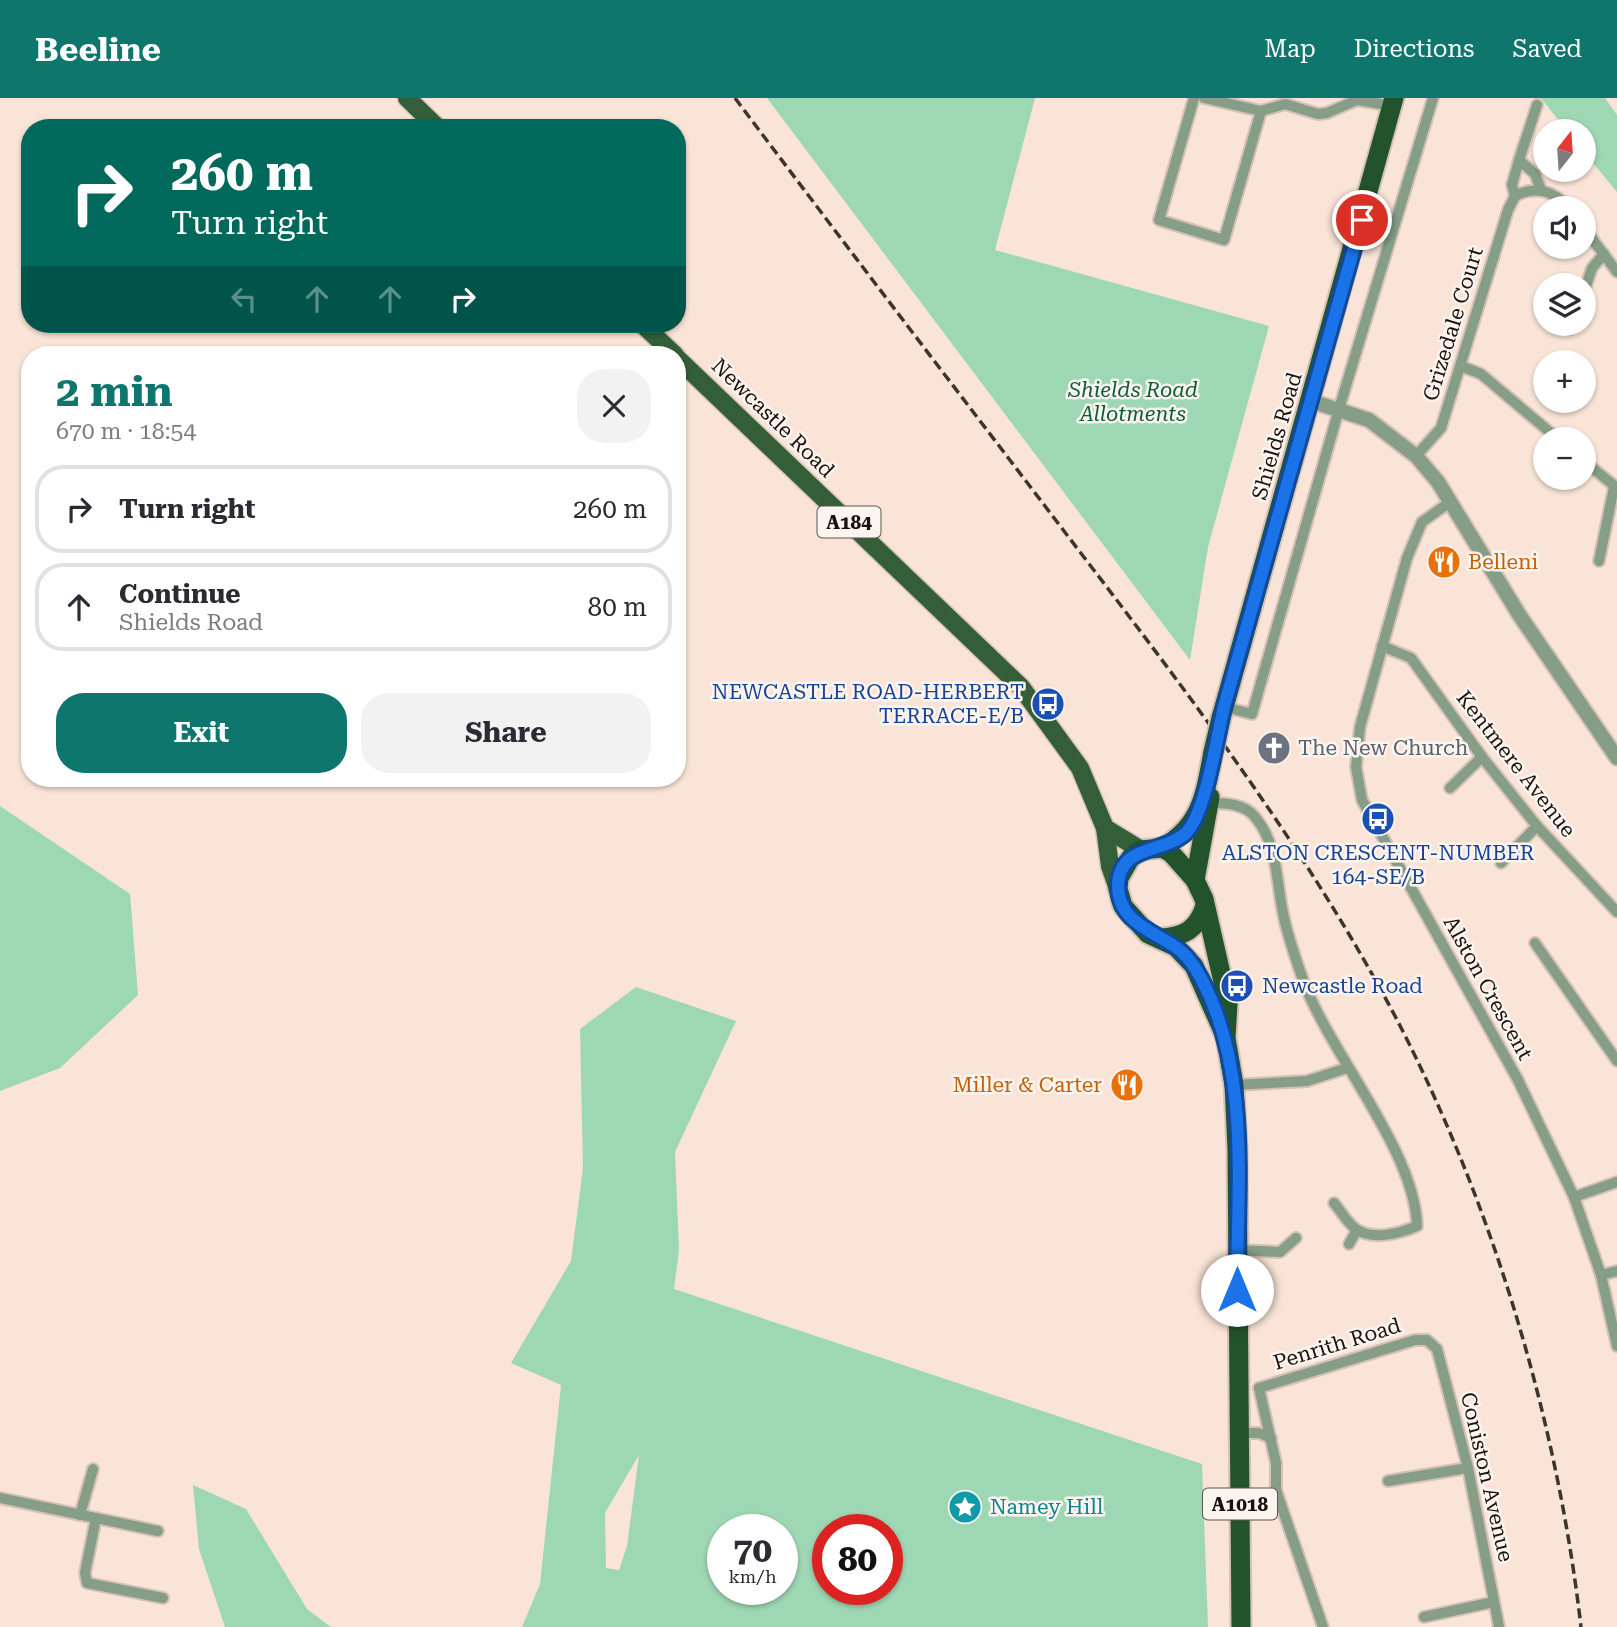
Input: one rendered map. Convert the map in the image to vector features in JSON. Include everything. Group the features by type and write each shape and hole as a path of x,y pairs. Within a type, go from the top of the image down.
{"highway":[{"name":"Shields Road","path":"1209,794 1213,752 1223,713 1394,102"},
{"path":"1161,848 1178,859 1195,880 1205,906 1200,920 1182,936 1159,938 1148,934 1123,906 1118,890 1123,868 1131,857 1141,850 1161,848 1191,826 1209,794"},
{"path":"1195,880 1209,794"},
{"name":"A1018","path":"1205,906 1228,1004 1226,1038 1234,1085 1241,1627"},
{"name":"A1018","path":"1159,938 1184,954 1194,966 1226,1038"}],"main road":[{"path":"407,98 429,119"},
{"name":"Newcastle Road","path":"652,333 665,346"},
{"name":"Newcastle Road","path":"686,366 1021,687 1080,768 1105,828"},
{"path":"1105,828 1141,850"},
{"name":"A184","path":"1105,828 1106,851 1118,890"}],"street":[{"path":"1194,98 1159,220 1224,240 1261,111"},
{"path":"1204,98 1261,111 1285,104 1318,114 1357,100 1394,102"},
{"path":"1223,713 1252,714 1339,409 1433,98"},
{"name":"Grizedale Court","path":"1416,456 1441,428 1508,210 1515,196 1512,185 1537,105"},
{"path":"1519,160 1535,174 1541,190"},
{"path":"1515,196 1541,190 1554,196"},
{"path":"1596,244 1617,272"},
{"path":"1591,273 1596,261 1604,254"},
{"path":"1461,366 1481,374 1544,427"},
{"path":"1311,401 1369,420 1416,456 1450,502 1520,616 1617,758"},
{"path":"1596,471 1616,488 1599,561"},
{"name":"Alston Crescent","path":"1450,502 1422,522 1413,538 1360,727 1356,766 1362,800 1518,1080 1574,1197 1601,1275 1617,1346"},
{"name":"Kentmere Avenue","path":"1382,646 1411,658 1482,757 1537,825 1617,912"},
{"path":"1450,788 1482,757"},
{"path":"1209,794 1250,812 1270,843 1283,915 1304,982 1347,1068 1393,1146 1417,1210 1417,1226 1402,1233 1375,1235 1357,1230 1334,1203"},
{"path":"1501,863 1537,825"},
{"path":"1535,943 1617,1061"},
{"path":"1234,1085 1307,1081 1347,1068"},
{"path":"1574,1197 1617,1181"},
{"path":"1349,1244 1357,1230"},
{"path":"1237,1250 1280,1252 1296,1238"},
{"path":"1280,1252 1282,1265"},
{"path":"1601,1275 1617,1271"},
{"name":"Penrith Road","path":"1259,1388 1415,1340 1427,1340"},
{"name":"Coniston Avenue","path":"1427,1340 1437,1349 1468,1468 1499,1627"},
{"path":"1238,1380 1259,1388 1276,1463 1276,1490 1323,1627"},
{"path":"1240,1433 1259,1433 1271,1438"},
{"path":"1388,1481 1468,1468"},
{"path":"80,1515 93,1469"},
{"path":"0,1498 158,1531"},
{"path":"96,1518 84,1577 87,1583 163,1598"},
{"path":"1424,1617 1494,1602"}],"green space":[{"name":"Shields Road Allotments","path":"767,98 1035,98 995,250 1269,326 1208,547 1190,660"},
{"path":"1541,98 1605,98 1617,115 1617,192 1596,167 1596,119 1558,119"},
{"path":"0,806 130,894 138,995 60,1068 0,1091"},
{"path":"636,987 736,1021 675,1152 679,1250 674,1289 1202,1464 1208,1627 522,1627 540,1584 561,1385 511,1363 571,1261 583,1168 580,1029","holes":["639,1455 627,1546 619,1570 606,1568 605,1513"]},
{"path":"193,1485 246,1509 307,1609 331,1627 225,1627 199,1549"}],"railway":[{"path":"735,98 1207,721 1325,894 1395,1016 1462,1161 1515,1313 1555,1470 1581,1627"}],"place":[{"name":"Belleni","path":"1444,562"},
{"name":"NEWCASTLE ROAD-HERBERT TERRACE-E/B","path":"1048,704"},
{"name":"The New Church","path":"1274,748"},
{"name":"ALSTON CRESCENT-NUMBER 164-SE/B","path":"1378,819"},
{"name":"Newcastle Road","path":"1237,986"},
{"name":"Miller & Carter","path":"1127,1085"},
{"name":"Namey Hill","path":"965,1507"}],"route":[{"path":"1237,1290 1237,1149 1234,1085 1226,1038 1194,966 1175,947 1148,934 1134,920 1123,906 1118,890 1119,878 1131,857 1141,850 1161,848 1185,833 1191,826 1207,786 1224,707 1362,220"}]}
